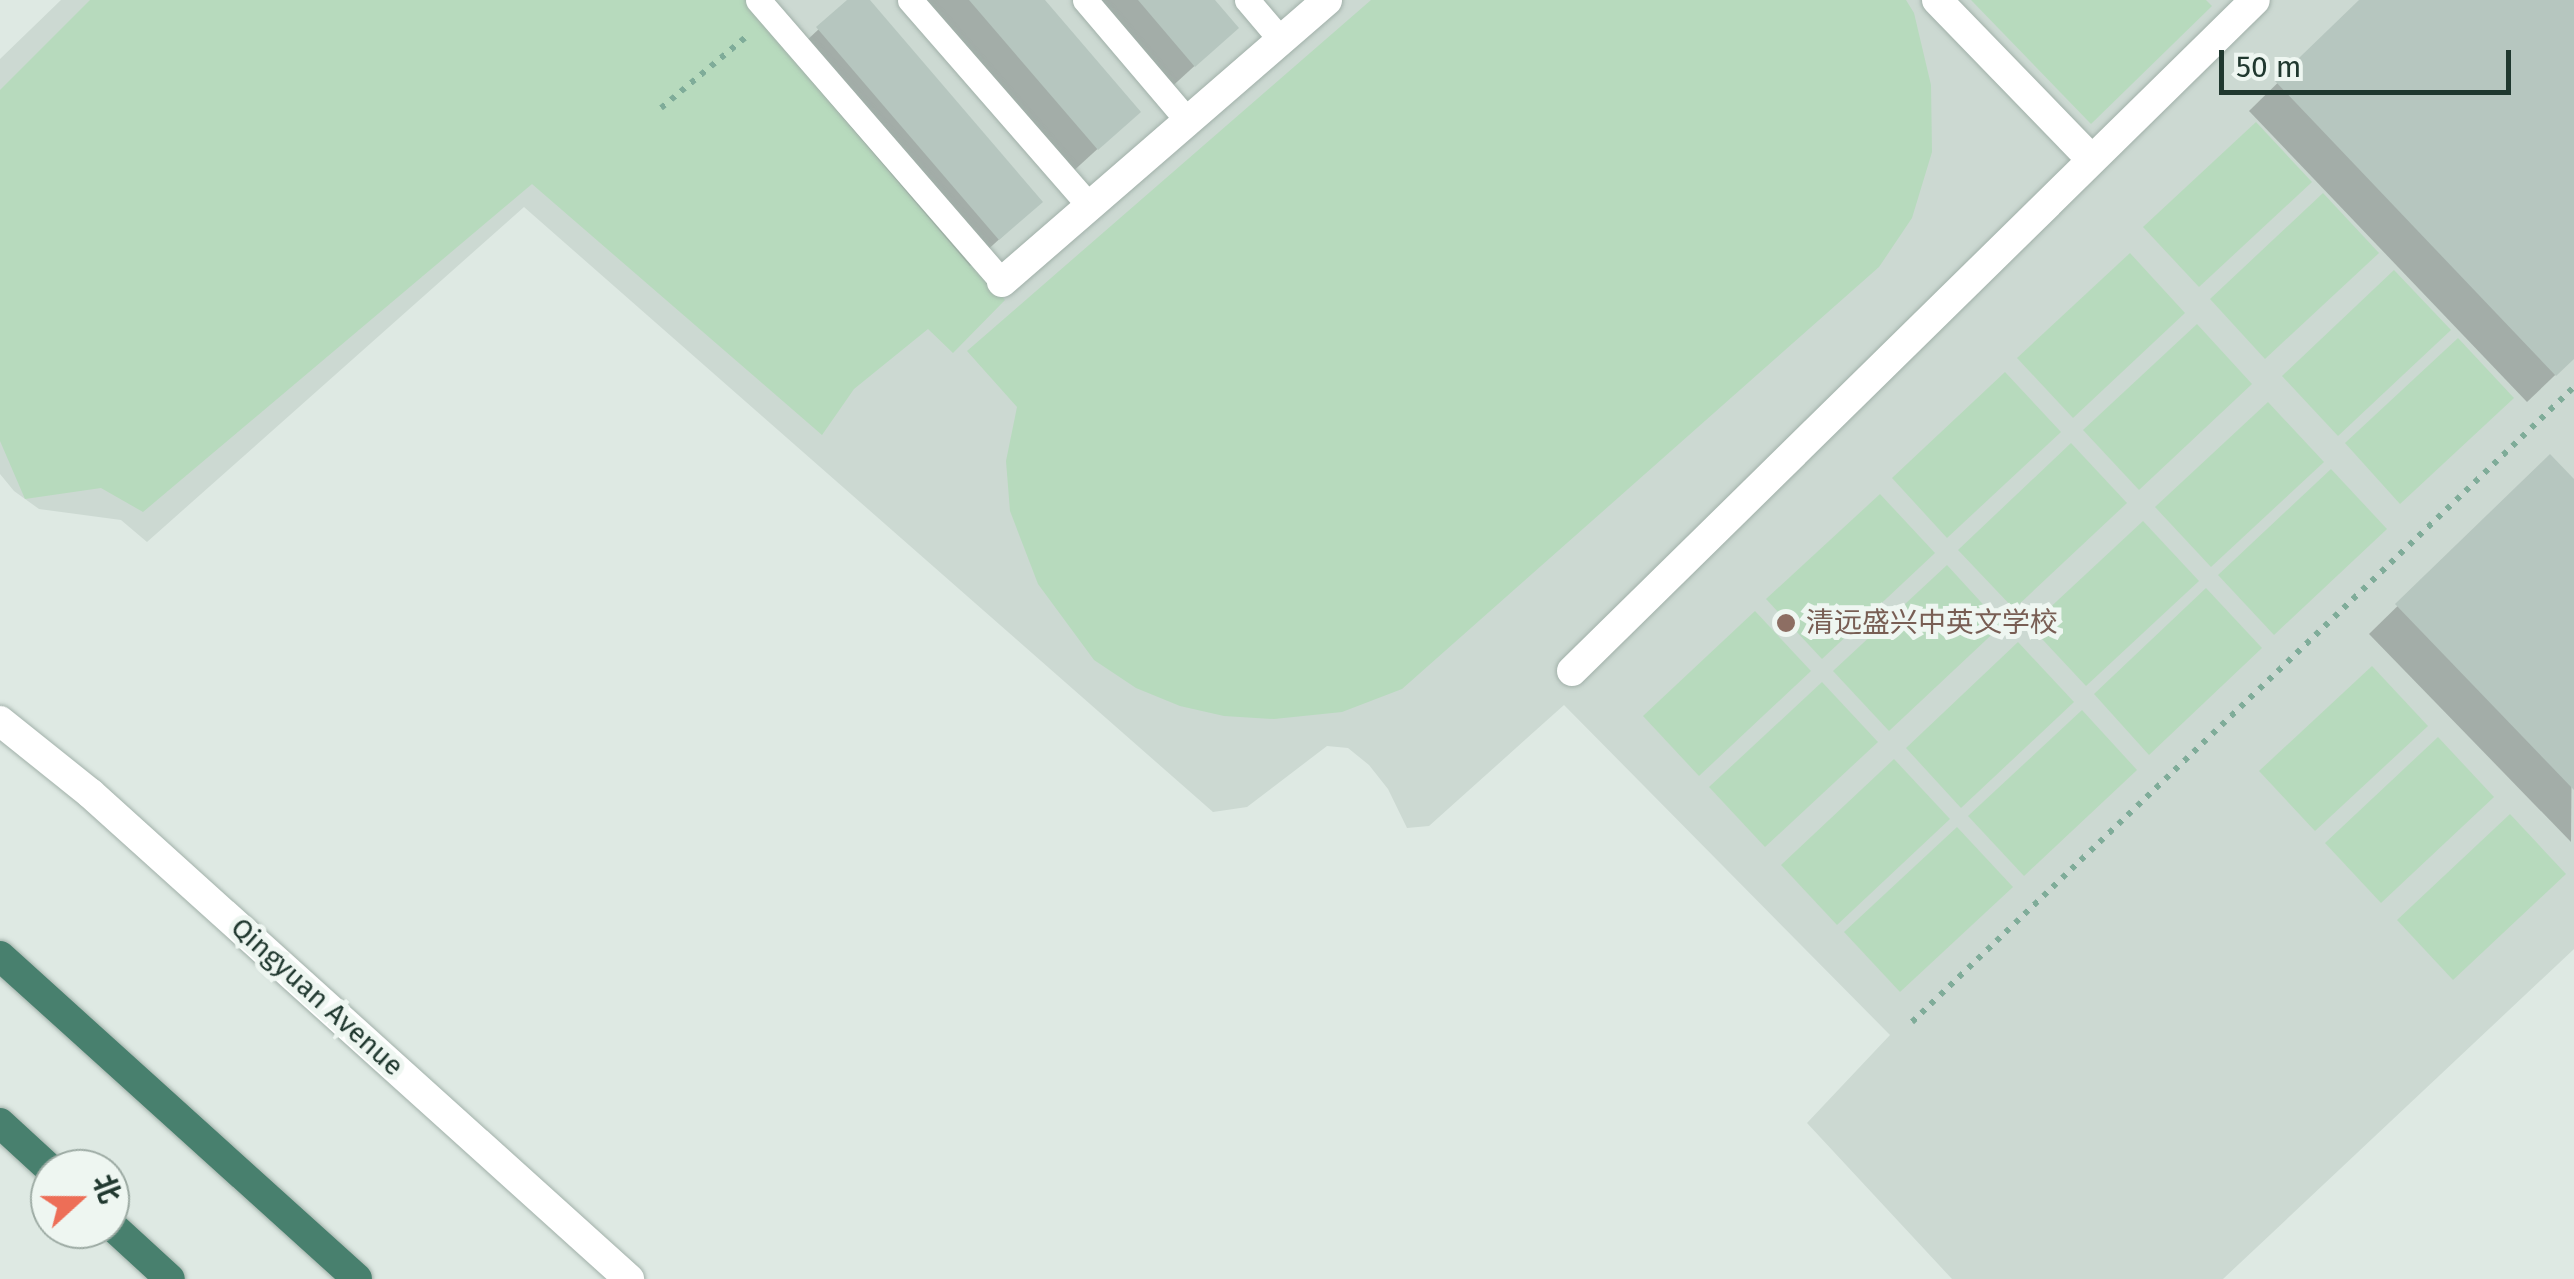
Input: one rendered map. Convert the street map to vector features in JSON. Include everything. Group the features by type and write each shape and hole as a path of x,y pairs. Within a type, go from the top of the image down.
{"highway":[{"path":"0,956 357,1279"},
{"path":"0,1124 30,1151"},
{"path":"130,1242 170,1279"}],"street":[{"path":"910,0 1090,206"},
{"path":"1085,0 1188,121"},
{"path":"1247,0 1281,40"},
{"path":"773,5 1002,282 1328,0"},
{"path":"1937,0 2091,159"},
{"path":"1572,671 2255,0"},
{"name":"Qingyuan Avenue","path":"0,721 90,793 629,1279"}],"path":[{"path":"661,108 773,5"},
{"path":"1912,1022 2574,387"}],"shaded area":[{"name":"清远盛兴中英文学校","path":"61,0 2574,0 2574,949 2223,1279 1952,1279 1807,1123 1890,1035 1564,705 1429,826 1407,828 1388,789 1369,765 1348,748 1327,746 1247,807 1213,812 524,207 147,542 121,520 39,509 14,491 0,474 0,59"}],"green space":[{"path":"90,0 747,0 1005,300 953,353 928,329 854,389 822,435 532,184 143,512 101,488 25,499 0,441 0,90"},
{"path":"1371,0 1906,0 1914,13 1931,85 1932,152 1912,218 1879,267 1402,689 1342,712 1274,719 1224,716 1180,706 1136,688 1094,660 1038,584 1010,511 1006,461 1017,407 967,351"},
{"path":"1971,0 2206,0 2212,6 2091,124"},
{"path":"2256,122 2312,182 2199,287 2143,227"},
{"path":"2323,193 2379,253 2265,359 2210,299"},
{"path":"2130,253 2185,313 2073,418 2017,358"},
{"path":"2394,270 2451,330 2338,436 2282,376"},
{"path":"2197,324 2252,384 2139,490 2083,430"},
{"path":"2458,338 2514,398 2400,504 2345,443"},
{"path":"2005,372 2061,432 1947,538 1892,478"},
{"path":"2268,402 2324,462 2211,567 2155,507"},
{"path":"2071,443 2127,503 2014,609 1958,550"},
{"path":"2331,469 2387,529 2274,635 2218,575"},
{"path":"1880,494 1935,553 1822,659 1766,599"},
{"path":"2143,521 2199,581 2086,686 2030,626"},
{"path":"1947,565 2002,625 1889,731 1833,671"},
{"path":"2206,588 2262,648 2149,755 2094,694"},
{"path":"1755,611 1811,671 1699,776 1643,716"},
{"path":"2018,642 2074,702 1961,808 1906,748"},
{"path":"2372,666 2428,726 2315,831 2259,771"},
{"path":"1822,682 1878,742 1765,847 1709,787"},
{"path":"2082,710 2137,770 2024,876 1968,816"},
{"path":"2438,737 2494,797 2381,903 2325,843"},
{"path":"1894,759 1950,819 1837,925 1781,865"},
{"path":"2510,814 2566,874 2453,980 2397,920"},
{"path":"1957,827 2013,887 1900,992 1844,932"}],"building":[{"path":"847,0 870,0 1043,202 999,240 816,27"},
{"path":"969,0 1045,0 1141,112 1098,150"},
{"path":"1138,0 1215,0 1239,28 1195,67"},
{"path":"2359,0 2574,0 2574,359 2556,376 2275,81"},
{"path":"2550,454 2574,479 2574,790 2395,604"}],"place":[{"name":"清远盛兴中英文学校","path":"1786,623"}]}
